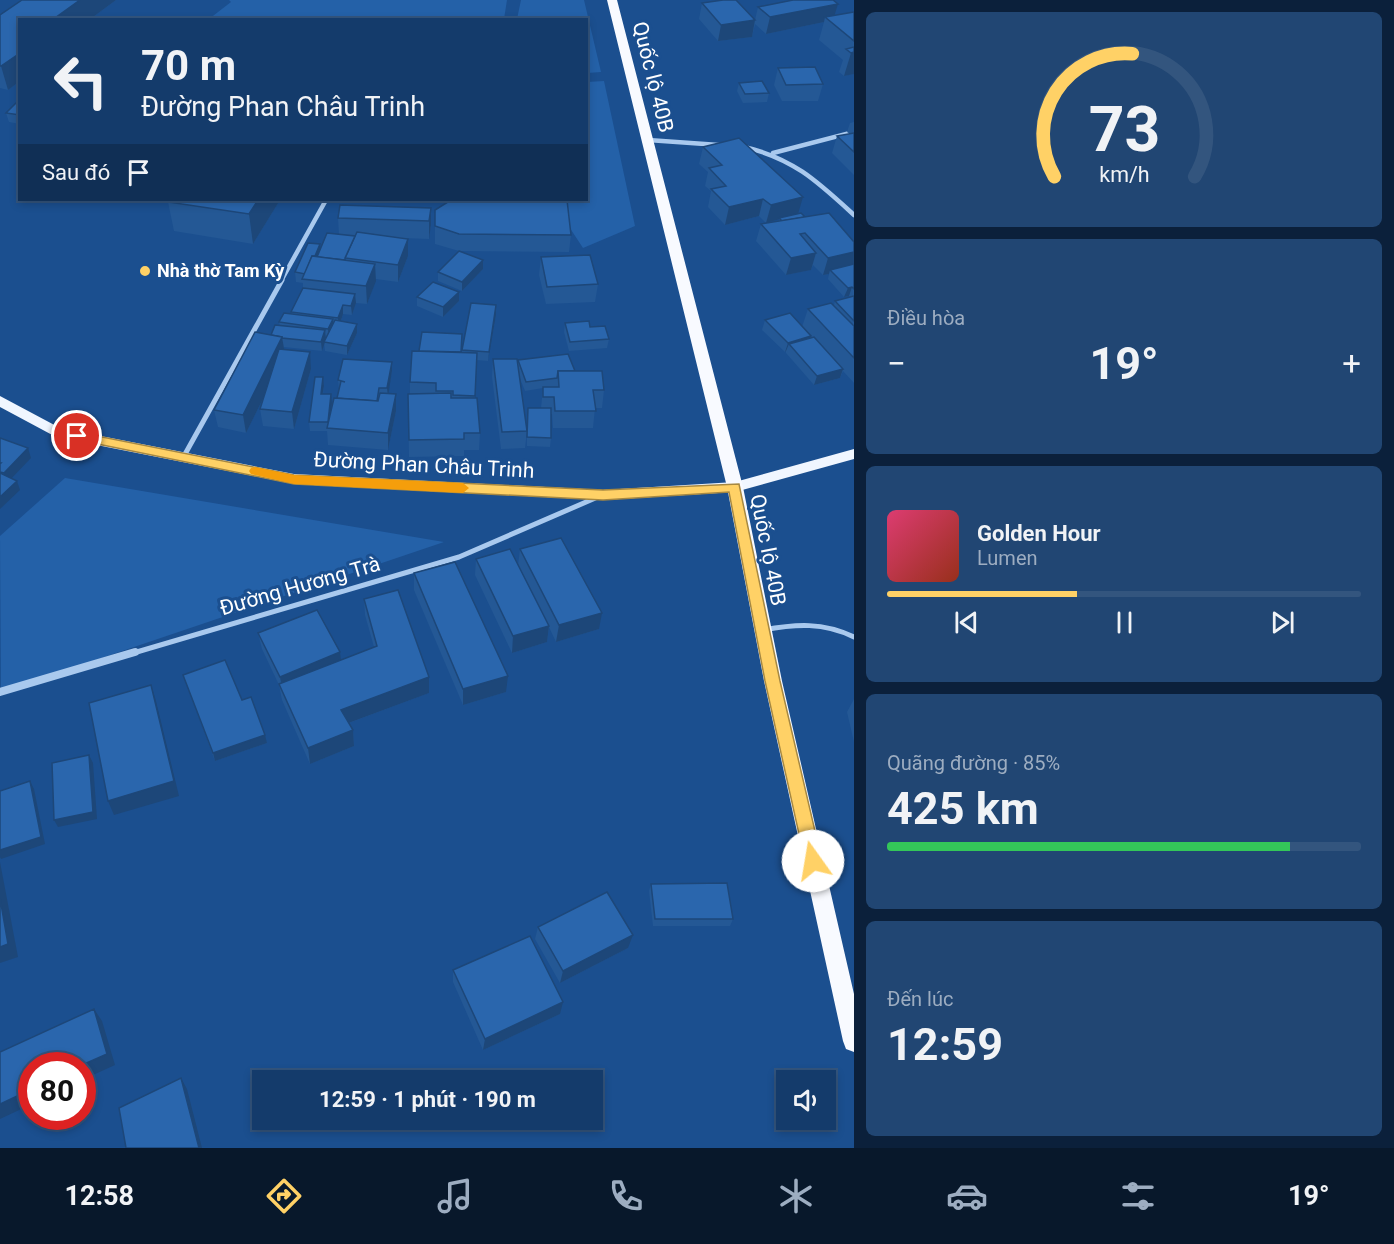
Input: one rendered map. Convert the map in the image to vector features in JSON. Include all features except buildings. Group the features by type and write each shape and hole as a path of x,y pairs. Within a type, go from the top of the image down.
{"highway":[{"name":"Quốc lộ 40B","path":"612,0 735,487 763,630 854,1041"}],"main road":[{"name":"Đường Phan Châu Trinh","path":"0,402 56,432 294,479 603,495 735,487 854,454"}],"street":[{"path":"772,153 854,132"},
{"path":"648,140 724,145"},
{"path":"735,146 772,153 789,160 806,172 854,215"},
{"path":"184,456 325,201"},
{"name":"Đường Hương Trà","path":"0,692 459,556 603,495"},
{"path":"763,630 804,623 825,626 854,637"}],"shaded area":[{"path":"229,0 507,0 504,18 210,18 231,2"},
{"path":"521,0 584,0 601,72 588,73 588,18 517,18"},
{"path":"604,81 635,226 583,248 566,222 538,201 588,201 588,82"},
{"path":"65,478 444,542 1,692 0,536"}],"slow traffic":[{"path":"255,471 294,479 463,488"}],"place":[{"name":"Nhà thờ Tam Kỳ","path":"145,271"}],"route":[{"path":"77,436 294,479 603,495 735,487 773,681 813,861"}]}
